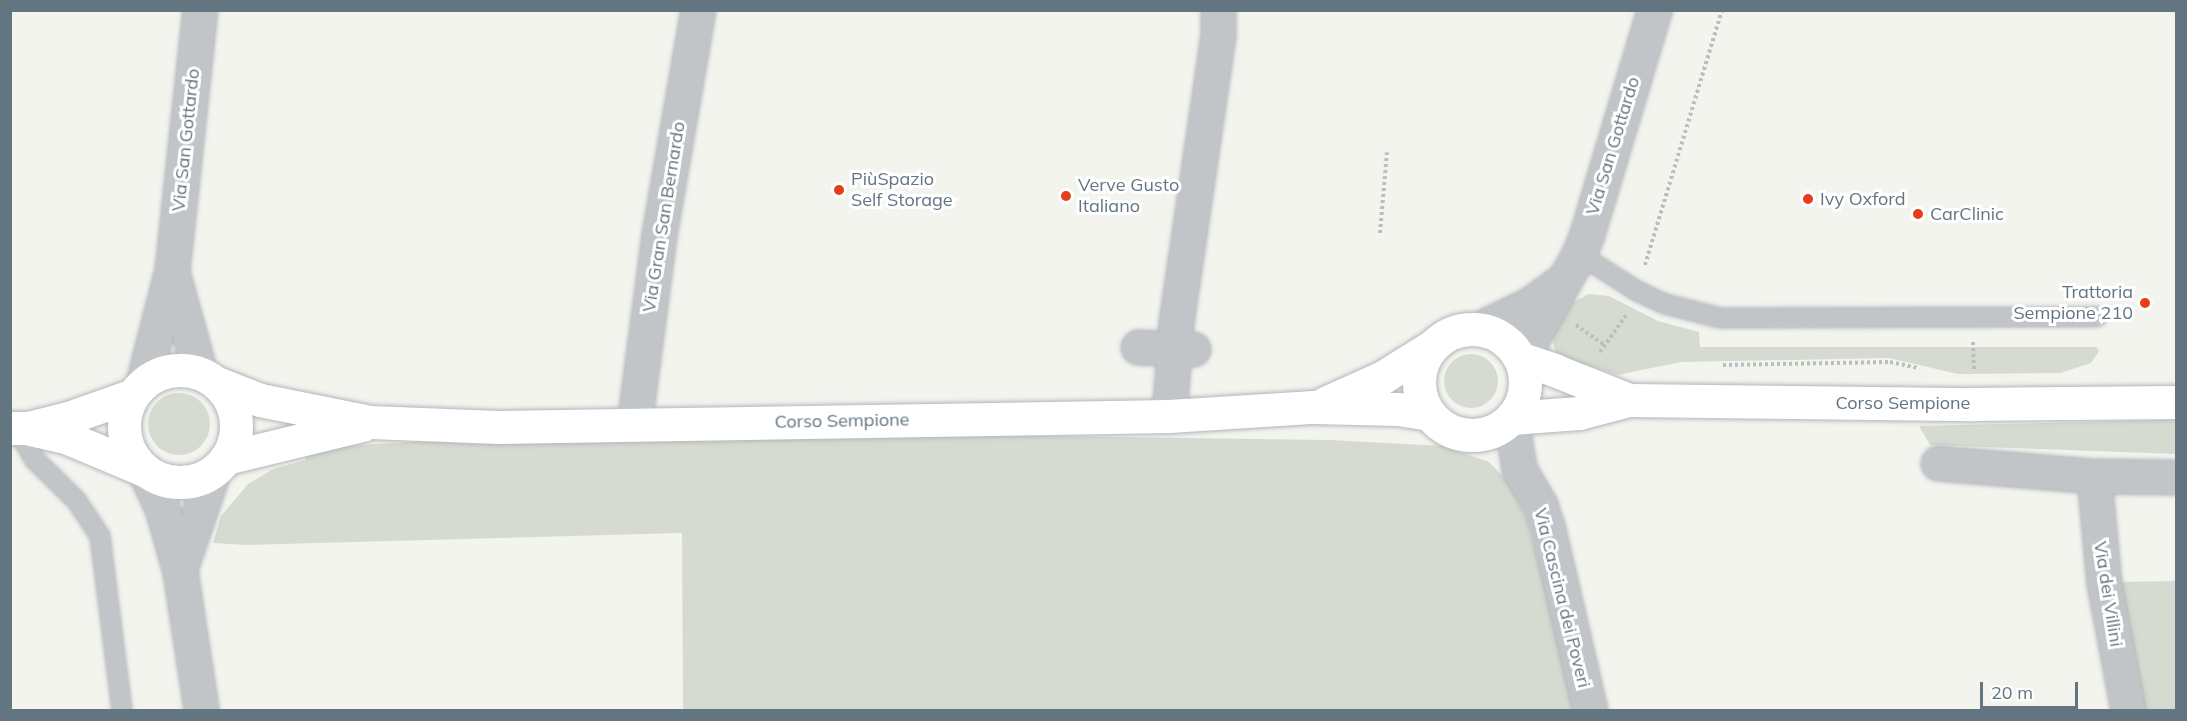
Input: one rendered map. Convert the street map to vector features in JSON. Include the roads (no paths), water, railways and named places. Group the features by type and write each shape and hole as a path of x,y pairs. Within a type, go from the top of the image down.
{"main road":[{"path":"1479,329 1504,339 1521,359 1525,375 1525,392 1511,418 1486,433 1471,435 1455,432 1441,425 1430,414 1420,389 1420,374 1424,360 1434,345 1448,335 1463,330 1479,329"},
{"name":"Corso Sempione","path":"1314,407 1383,377 1434,345"},
{"name":"Corso Sempione","path":"1521,359 1629,400"},
{"path":"170,371 208,378 230,397 236,421 234,444 220,465 197,481 178,483 160,479 68,438 18,428 68,418 138,389 156,375 170,371"},
{"name":"Corso Sempione","path":"208,378 260,400 369,423 498,427 1169,416 1314,407 1398,409 1430,414"},
{"path":"138,389 126,409 123,425 125,441 132,456 144,470"},
{"name":"Corso Sempione","path":"1511,418 1579,413 1629,400 1962,404 2176,402"},
{"name":"Corso Sempione","path":"220,465 369,423"}],"street":[{"name":"Via San Gottardo","path":"138,389 172,270 200,10"},
{"name":"Via Gran San Bernardo","path":"634,425 659,235 698,10"},
{"path":"1169,416 1183,349 1218,35 1218,10"},
{"name":"Via San Gottardo","path":"1521,359 1572,266 1654,10"},
{"path":"1479,329 1529,305 1572,266"},
{"name":"Via San Gottardo","path":"172,270 208,378"},
{"path":"1138,347 1183,349"},
{"name":"Via Cascina dei Poveri","path":"1511,418 1519,469 1540,505 1548,530 1590,711"},
{"path":"1938,463 2094,476 2176,477"},
{"path":"180,571 220,465"},
{"path":"144,470 162,508 180,571 201,708"},
{"name":"Via dei Villini","path":"2094,476 2104,583 2128,711"}],"lane":[{"path":"1572,266 1677,308 1720,318 2097,317"},
{"path":"18,428 34,459 76,500 100,536 122,711"}],"place":[{"name":"PiùSpazio Self Storage","path":"839,190"},
{"name":"Verve Gusto Italiano","path":"1066,196"},
{"name":"Ivy Oxford","path":"1808,199"},
{"name":"CarClinic","path":"1918,214"},
{"name":"Trattoria Sempione 210","path":"2145,303"}]}
